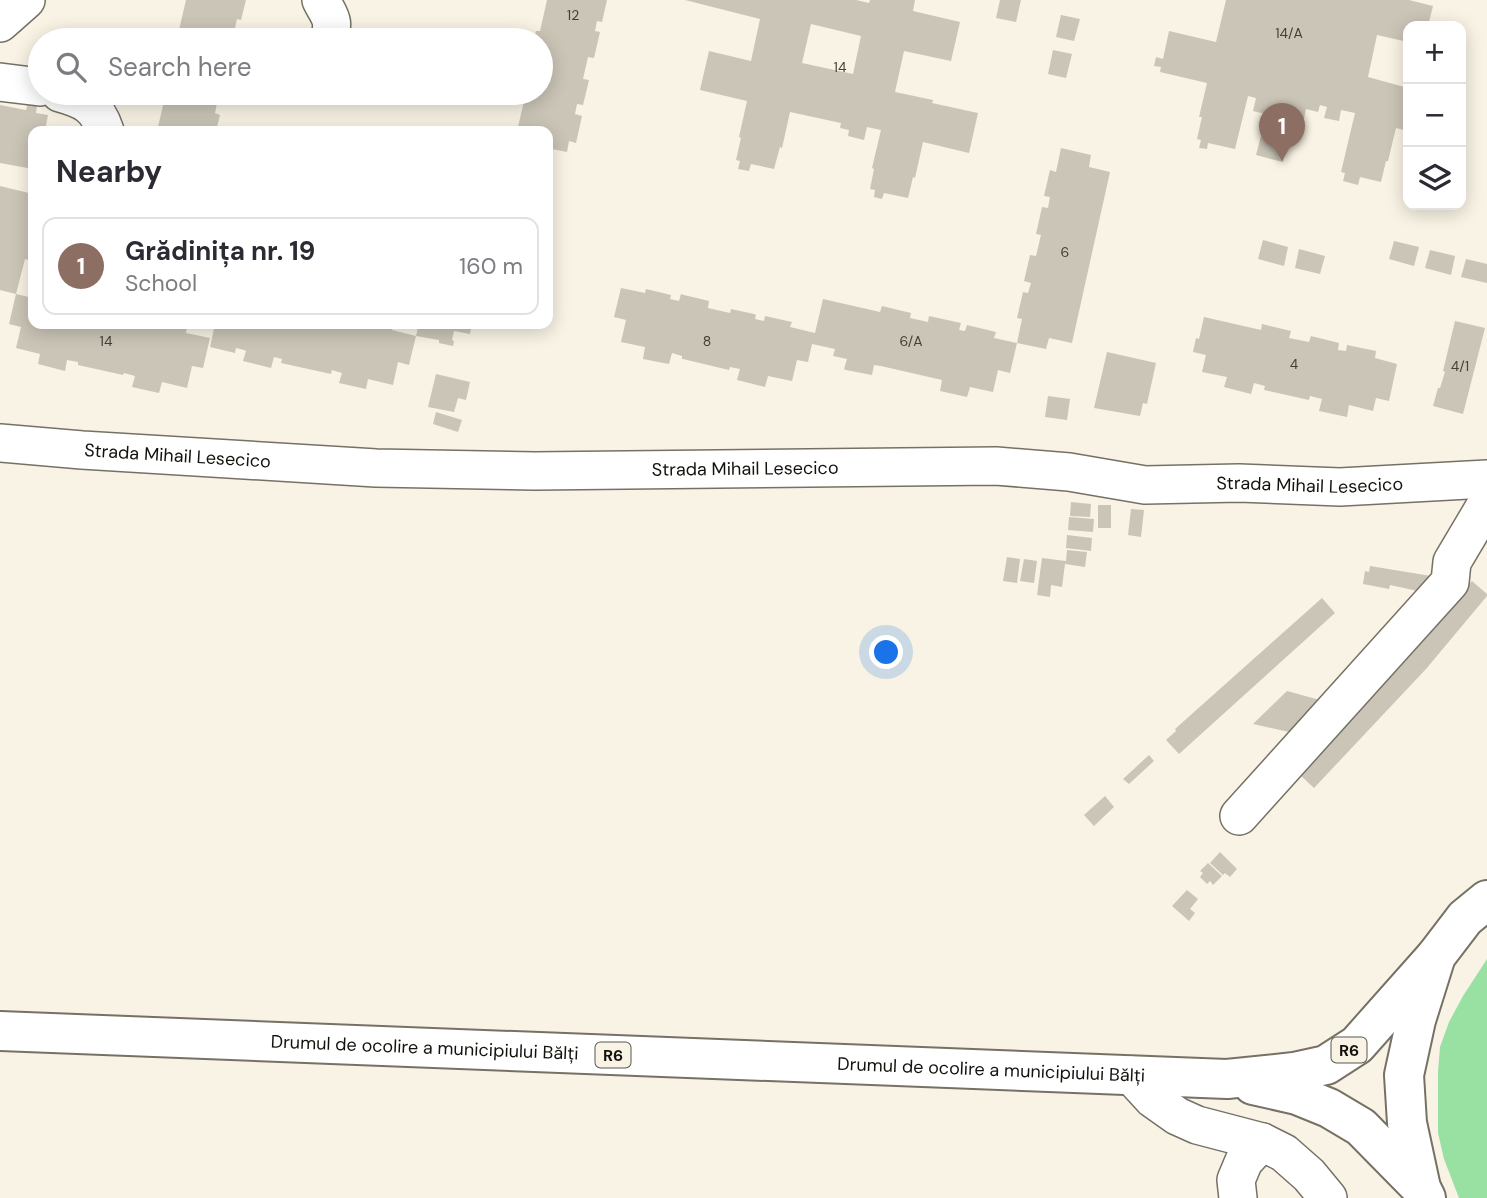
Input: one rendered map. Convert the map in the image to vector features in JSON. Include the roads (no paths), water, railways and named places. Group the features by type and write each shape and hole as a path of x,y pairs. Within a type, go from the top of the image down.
{"highway":[{"name":"Drumul de ocolire a municipiului Bălți","path":"0,1031 1227,1079 1294,1072 1326,1065 1357,1045 1436,956 1465,918 1487,900"},
{"path":"1423,1193 1407,1124 1404,1075 1416,1020 1436,956"},
{"name":"Drumul de ocolire a municipiului Bălți","path":"1227,1079 1297,1095 1329,1108 1361,1127 1423,1193"}],"street":[{"path":"0,23 26,0"},
{"path":"321,0 332,21 332,28"},
{"path":"0,82 28,86"},
{"path":"88,105 95,109 103,126"},
{"name":"Strada Mihail Lesecico","path":"0,443 376,468 535,471 996,466 1069,472 1145,485 1239,483 1340,487 1487,479"},
{"path":"1239,816 1450,582 1452,562 1487,503"},
{"path":"1131,1075 1153,1099 1177,1116 1198,1125 1262,1142 1284,1153 1309,1175 1328,1198"},
{"path":"1238,1198 1236,1180 1244,1161 1262,1142"}],"place":[{"name":"Grădinița nr. 19","path":"1282,161"}]}
